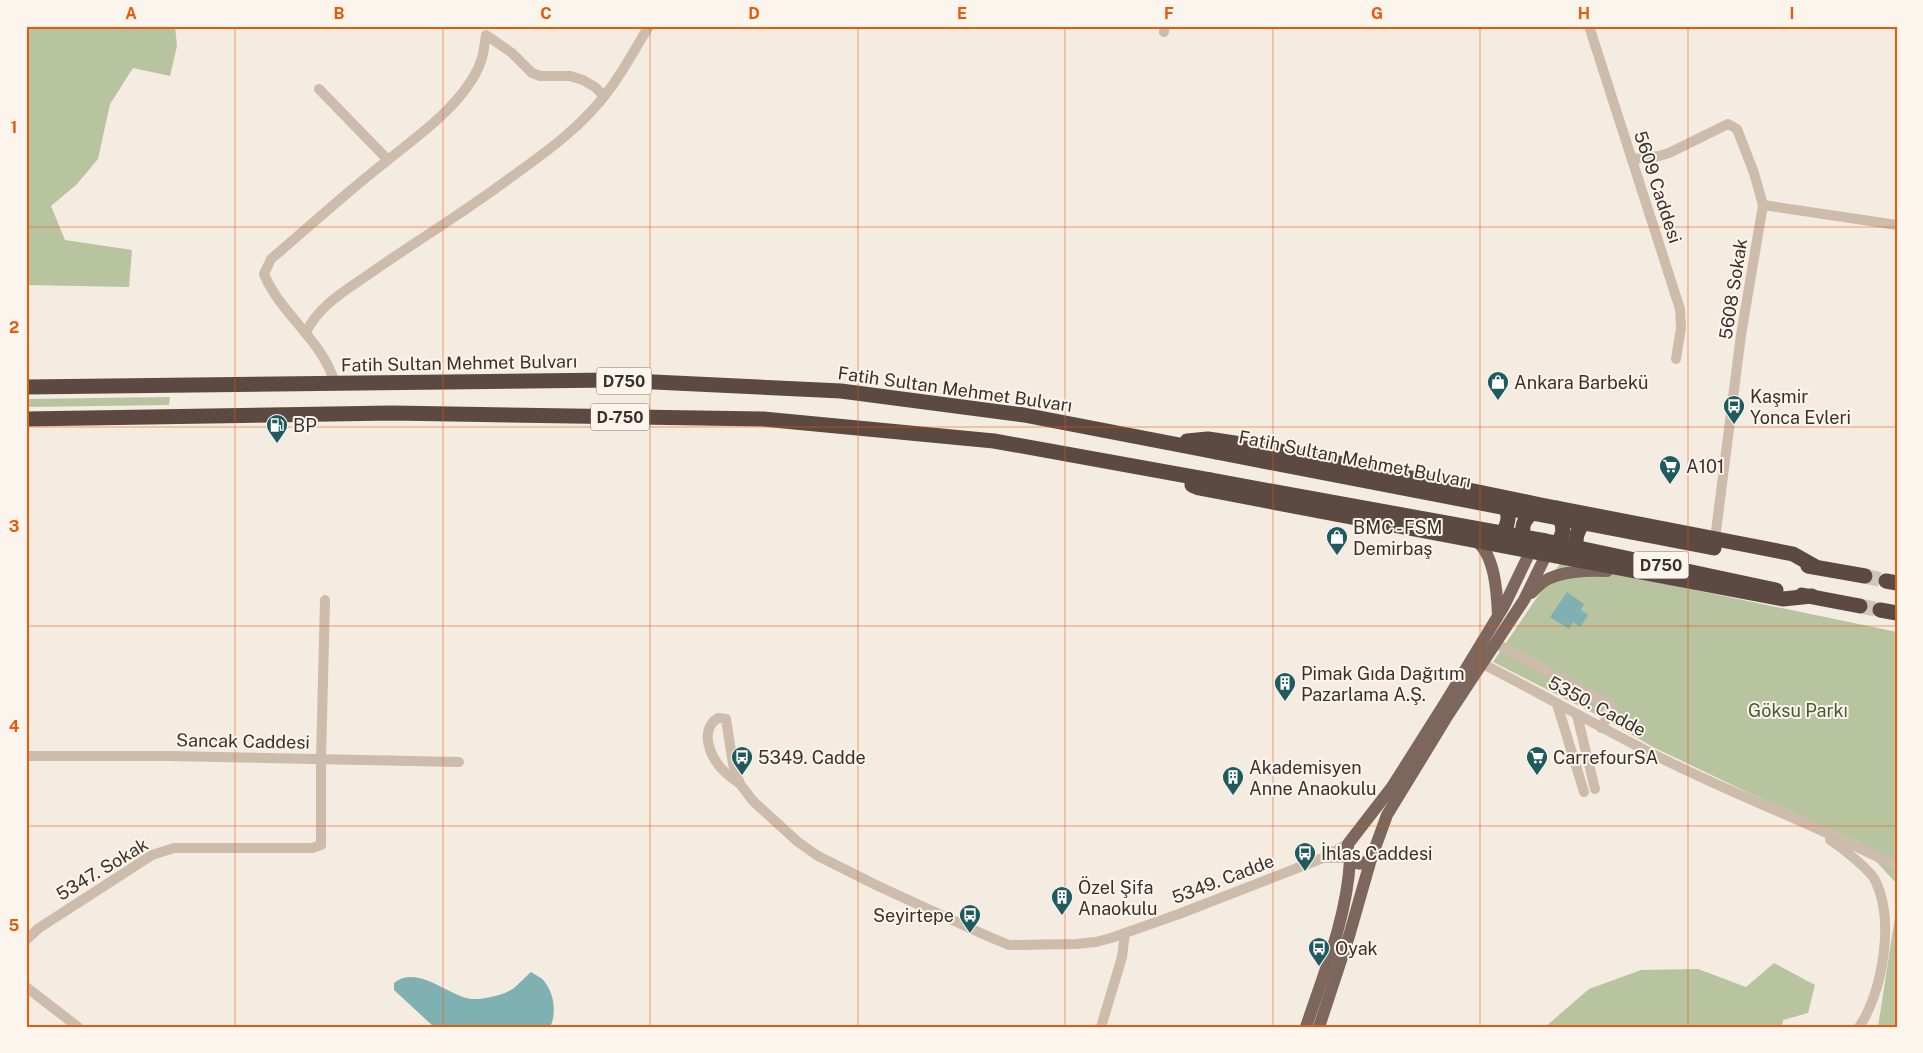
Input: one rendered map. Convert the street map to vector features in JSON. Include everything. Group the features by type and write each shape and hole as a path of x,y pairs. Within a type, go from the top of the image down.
{"highway":[{"name":"Fatih Sultan Mehmet Bulvarı","path":"26,387 612,380 840,391 1024,415 1865,576"},
{"name":"D-750","path":"26,419 392,413 763,419 994,441 1210,480"},
{"path":"1170,443 1208,439 1243,444 1793,554 1816,567"},
{"path":"1164,471 1198,488 1676,577 1784,599 1812,596"},
{"name":"D750","path":"1210,480 1546,541 1860,606"},
{"path":"1481,541 1501,534 1508,523 1507,508 1498,496"},
{"path":"1531,550 1523,535 1522,528 1527,516 1541,505"},
{"path":"1547,553 1556,546 1563,534 1564,527 1557,508"},
{"path":"1586,561 1577,549 1577,534 1584,522 1596,516"},
{"path":"1880,610 1897,613"}],"main road":[{"path":"1481,541 1488,555 1498,595 1498,615"},
{"path":"1306,1027 1348,890 1350,859 1347,852 1350,843 1392,787 1498,615 1531,550"},
{"path":"1319,1027 1387,815 1481,663 1524,600 1547,553"},
{"path":"1524,600 1543,582 1579,572 1593,570 1676,577"},
{"path":"1350,843 1363,838 1370,842 1373,855"},
{"path":"1350,859 1358,864 1373,855"}],"street":[{"path":"306,332 312,320 323,306 516,174 550,148 592,111 604,96 649,26"},
{"name":"5609 Caddesi","path":"1589,26 1680,309 1681,328 1676,359"},
{"path":"335,383 330,366 306,332 269,287 264,274 271,259 388,160 423,134 459,98 479,68 484,55 486,34 512,53 532,73 540,76 570,76 583,80 595,86 604,96"},
{"path":"319,89 388,160"},
{"path":"1632,159 1669,153 1728,124 1733,125 1744,144 1763,205 1897,225"},
{"name":"5608 Sokak","path":"1715,539 1736,378 1763,205"},
{"path":"321,759 325,600"},
{"path":"1495,642 1614,707 1601,728"},
{"name":"5350. Cadde","path":"1481,663 1670,763 1853,844 1897,867"},
{"path":"1557,704 1589,790 1577,715"},
{"name":"5349. Cadde","path":"740,784 733,764 726,719 718,718 711,723 708,731 710,750 724,772 740,784 754,801 798,842 818,856 995,940 1009,944 1076,944 1096,942 1179,914 1323,858 1350,859"},
{"name":"Sancak Caddesi","path":"26,756 169,756 459,762"},
{"name":"5347. Sokak","path":"26,940 38,928 152,854 174,848 312,848 322,845 321,759"},
{"name":"5350. Cadde","path":"1780,813 1840,846 1875,879 1885,912 1882,973 1867,1015 1859,1027"},
{"path":"1323,858 1350,843"},
{"path":"1101,1027 1122,957 1125,933"},
{"path":"26,987 78,1027"}],"green space":[{"path":"26,26 175,26 177,46 170,76 133,68 110,104 98,159 76,185 51,206 65,240 132,250 129,287 26,285"},
{"path":"170,397 169,405 26,407 26,399"},
{"name":"Göksu Parkı","path":"1561,562 1897,632 1897,884 1858,842 1653,747 1599,716 1493,662"},
{"path":"1897,904 1897,1027 1878,1027"},
{"path":"1774,963 1815,985 1808,1013 1783,1020 1782,1027 1545,1027 1589,989 1641,970 1698,969 1746,987"}],"water":[{"path":"1567,592 1584,604 1581,610 1588,615 1580,627 1573,622 1569,629 1550,617"},
{"path":"531,972 543,980 550,991 554,1009 550,1027 434,1027 394,990 394,983 404,978 414,977 435,984 465,998 484,998 500,995 510,990"}],"tunnel":[{"path":"1865,576 1886,581"},
{"path":"1860,606 1880,610"}],"place":[{"name":"Ankara Barbekü","path":"1498,401"},
{"name":"Kaşmir Yonca Evleri","path":"1734,425"},
{"name":"BP","path":"277,444"},
{"name":"A101","path":"1670,485"},
{"name":"BMC - FSM Demirbaş","path":"1337,556"},
{"name":"Pimak Gıda Dağıtım Pazarlama A.Ş.","path":"1285,702"},
{"name":"5349. Cadde","path":"742,776"},
{"name":"CarrefourSA","path":"1537,776"},
{"name":"Akademisyen Anne Anaokulu","path":"1233,796"},
{"name":"İhlas Caddesi","path":"1305,872"},
{"name":"Özel Şifa Anaokulu","path":"1062,916"},
{"name":"Seyirtepe","path":"970,934"},
{"name":"Oyak","path":"1319,967"}]}
